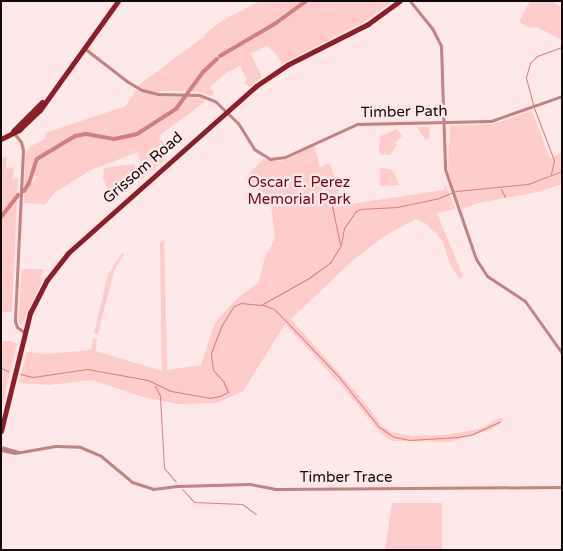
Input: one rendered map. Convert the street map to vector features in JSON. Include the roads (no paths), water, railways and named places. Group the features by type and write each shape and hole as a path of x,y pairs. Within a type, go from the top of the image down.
{"main road":[{"path":"1,139 12,131 19,130 36,115 83,47 118,1"},
{"name":"Grissom Road","path":"1,431 24,332 42,289 68,253 227,110 276,73 368,24 400,1"}],"street":[{"path":"410,1 432,28 441,46 444,165 476,259 482,270 526,301 562,353"},
{"name":"Timber Path","path":"83,47 135,86 158,94 190,94 210,98 227,110 242,127 254,150 265,157 273,159 285,157 345,127 357,124 491,121 562,96"},
{"path":"12,131 21,142 23,150 16,324 24,332"},
{"name":"Timber Trace","path":"1,449 18,452 55,446 80,447 101,456 132,482 158,489 177,486 250,484 275,489 562,487"}],"waterway":[{"path":"220,56 276,23 306,1"},
{"path":"533,104 526,77 530,63 537,56 562,47"},
{"path":"24,191 29,183 37,159 75,136 86,134 114,139 137,134 176,109 203,72 217,59"},
{"path":"534,108 554,160 551,174"},
{"path":"20,374 33,377 87,369 148,380 171,391 209,398 220,396 228,392 223,381 213,370 211,353 222,325 234,306 241,303 261,305 309,278 330,263 341,245 344,228 355,212 360,209 397,207 436,199 456,191 528,184 562,171"},
{"path":"501,189 505,197"},
{"path":"1,217 18,195"},
{"path":"331,201 340,244"},
{"path":"263,305 274,309 286,321 339,377 379,427 394,437 409,440 458,437 473,434 499,422"},
{"path":"1,368 8,371"},
{"path":"155,386 160,396 164,468 176,482"},
{"path":"182,489 194,502 242,504 256,514"}],"park label":[{"name":"Oscar E. Perez Memorial Park","path":"299,190"}]}
